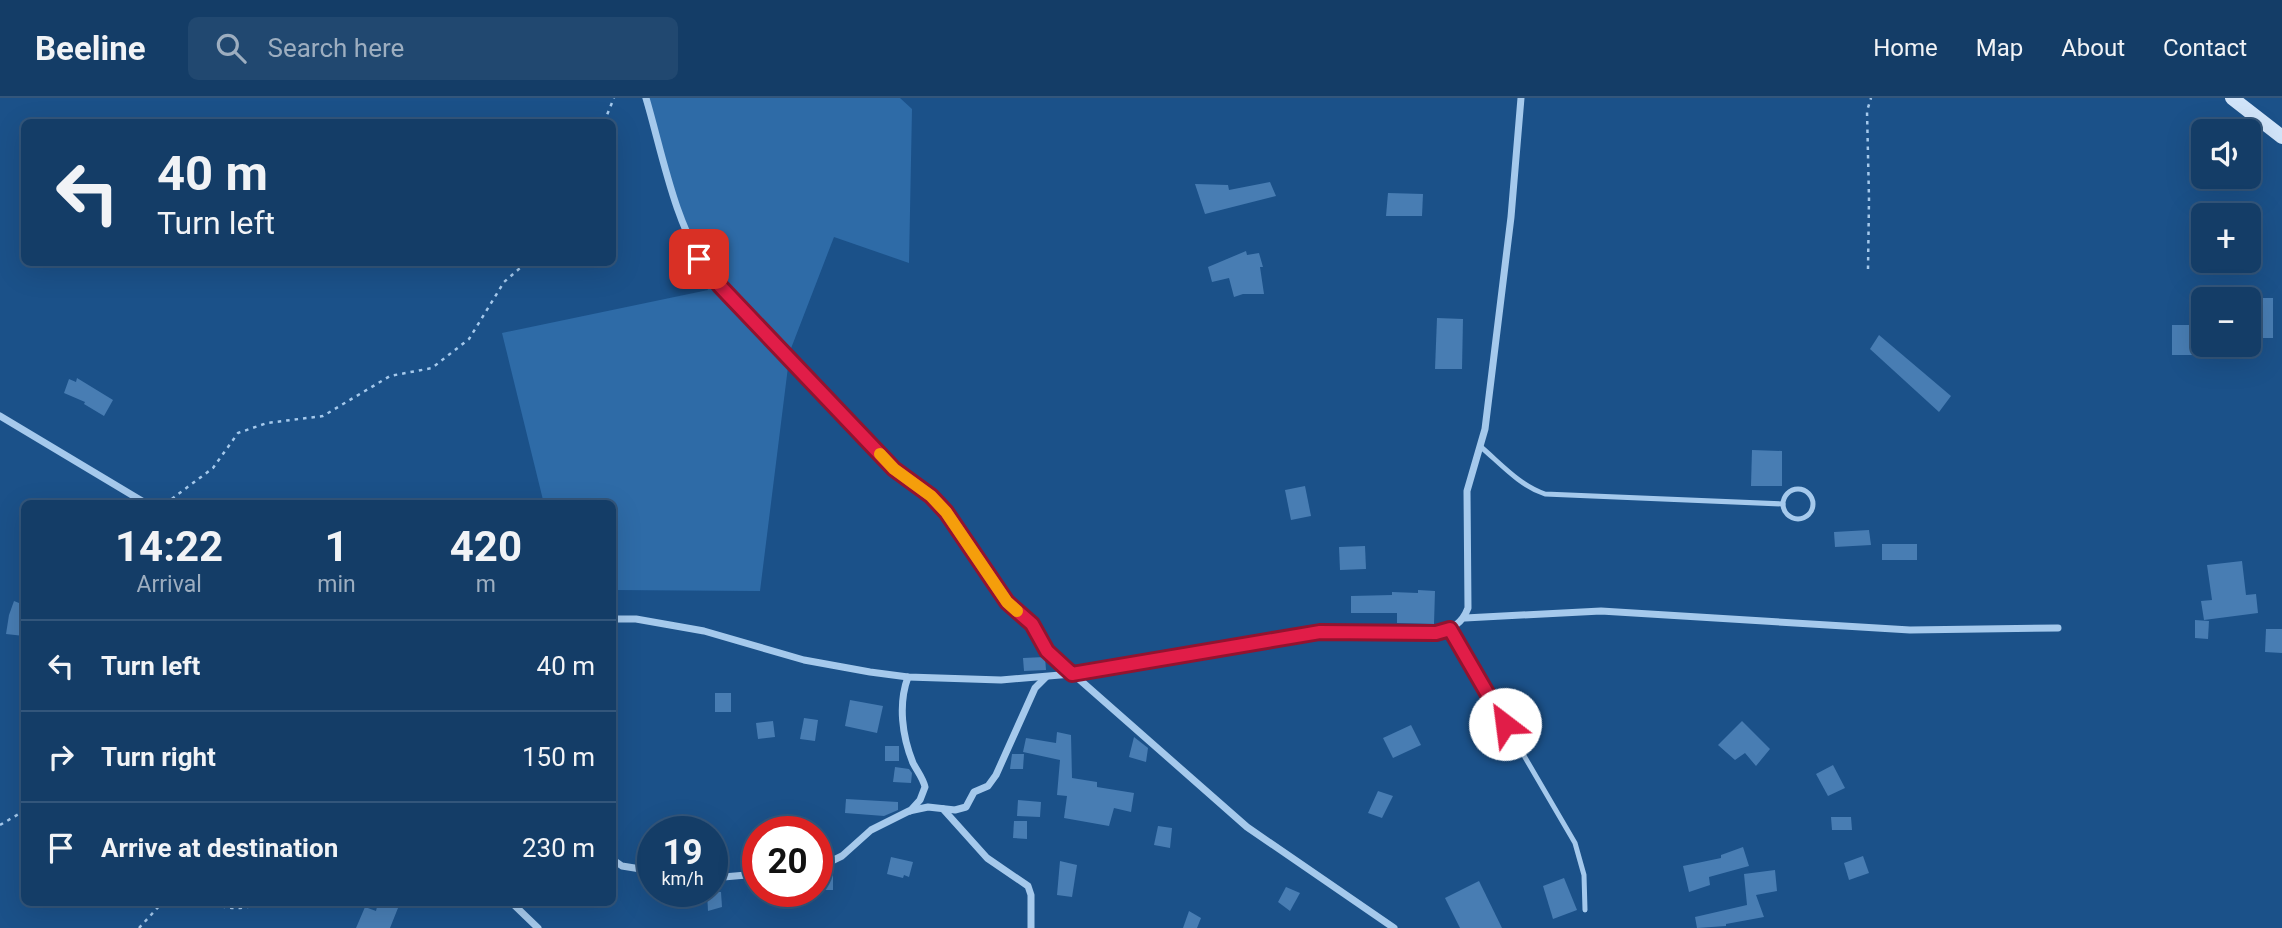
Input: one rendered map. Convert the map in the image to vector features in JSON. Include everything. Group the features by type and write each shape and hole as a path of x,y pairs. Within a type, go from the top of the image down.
{"street":[{"path":"646,98 682,222 708,272 894,469 931,496 946,512 1007,602 1032,624 1047,651 1247,827 1394,928"},
{"path":"1465,618 1469,599 1467,491 1481,447 1511,217 1521,98"},
{"path":"2232,98 2282,137"},
{"path":"0,416 139,500"},
{"path":"616,619 636,619 686,627 804,660 870,672 908,677 1001,680 1072,674 1320,632 1436,633 1450,629 1465,618 1601,611 1910,629 2058,628"},
{"path":"908,677 902,692 902,708 909,749 925,787 920,800 909,811"},
{"path":"833,860 842,856 871,830 909,811 929,807 962,810 974,792 992,782 1035,688 1046,677"},
{"path":"939,807 987,858 1028,886 1031,895 1031,928"},
{"path":"616,862 637,869"},
{"path":"515,906 538,928"}],"lane":[{"path":"1481,447 1521,482 1545,494 1783,504"},
{"path":"1799,489 1809,494 1813,505 1808,515 1798,519 1788,514 1783,504 1788,494 1799,489"},
{"path":"1450,629 1575,844 1584,875 1585,910"}],"path":[{"path":"605,119 614,98"},
{"path":"1868,269 1867,111 1871,98"},
{"path":"170,500 213,468 238,433 267,423 323,416 390,376 432,368 469,339 504,282 522,266"},
{"path":"0,825 21,813"},
{"path":"139,928 159,906"},
{"path":"216,906 248,909 254,906"}],"shaded area":[{"path":"642,98 900,98 912,109 909,263 834,237 790,351 760,591 616,590 616,500 543,500 502,333 708,290"}],"building":[{"path":"1270,182 1276,196 1205,214 1195,184 1228,185 1229,190"},
{"path":"1388,193 1423,194 1422,216 1386,216"},
{"path":"1246,251 1247,255 1259,253 1263,267 1260,267 1264,294 1234,297 1229,278 1212,282 1208,267"},
{"path":"2261,298 2273,298 2273,338 2261,338"},
{"path":"1437,318 1463,319 1462,369 1435,369"},
{"path":"2172,325 2191,325 2191,355 2172,355"},
{"path":"1879,335 1951,396 1939,412 1870,349"},
{"path":"77,378 113,400 104,416 84,404 85,402 64,393 69,379 76,382"},
{"path":"1752,450 1782,451 1782,486 1751,486"},
{"path":"1305,486 1311,516 1291,520 1285,490"},
{"path":"1869,530 1871,545 1835,547 1834,532"},
{"path":"1882,544 1917,544 1917,560 1882,560"},
{"path":"1365,546 1366,569 1340,570 1339,547"},
{"path":"2242,561 2246,595 2256,594 2258,613 2204,620 2201,601 2212,600 2207,565"},
{"path":"1418,590 1435,591 1434,624 1397,623 1397,613 1351,613 1351,596 1392,595 1392,592 1418,593"},
{"path":"14,601 21,604 21,636 6,634"},
{"path":"2195,620 2209,621 2208,639 2195,638"},
{"path":"2266,629 2282,629 2282,653 2265,652"},
{"path":"1045,657 1046,670 1024,671 1023,658"},
{"path":"715,693 731,693 731,712 715,712"},
{"path":"850,700 883,706 877,733 845,726"},
{"path":"804,718 818,720 815,741 800,739"},
{"path":"773,721 775,737 758,739 756,723"},
{"path":"1742,721 1770,749 1756,766 1745,753 1735,760 1718,745"},
{"path":"1411,725 1421,745 1393,758 1383,738"},
{"path":"1057,732 1071,735 1072,778 1097,782 1097,787 1134,793 1131,812 1114,808 1109,826 1064,818 1067,796 1057,795 1060,760 1023,752 1026,738 1056,743"},
{"path":"1134,737 1148,748 1146,762 1129,757"},
{"path":"885,746 899,746 899,761 885,761"},
{"path":"1012,754 1024,754 1023,769 1010,769"},
{"path":"1833,765 1845,788 1828,796 1816,774"},
{"path":"895,767 909,769 912,773 911,783 893,782"},
{"path":"1378,791 1393,796 1382,818 1368,813"},
{"path":"846,799 898,802 898,810 884,816 845,813"},
{"path":"1018,800 1041,802 1040,817 1017,816"},
{"path":"1831,817 1851,817 1852,830 1832,830"},
{"path":"1014,821 1027,821 1027,839 1013,838"},
{"path":"1158,826 1172,828 1170,848 1154,845"},
{"path":"1743,847 1749,866 1709,877 1710,885 1689,892 1683,866 1721,858 1721,855"},
{"path":"1863,856 1869,873 1849,880 1844,863"},
{"path":"891,857 913,862 909,877 887,874"},
{"path":"1060,861 1077,865 1072,897 1057,895"},
{"path":"1775,870 1777,891 1756,895 1764,917 1726,926 1697,928 1695,917 1747,905 1744,874"},
{"path":"1564,878 1577,910 1553,919 1543,886"},
{"path":"1479,881 1502,928 1460,928 1445,898"},
{"path":"1286,887 1300,893 1290,911 1278,902"},
{"path":"377,906 399,906 390,928 356,928 365,907 376,911"},
{"path":"1189,911 1201,918 1197,928 1183,928"}],"slow traffic":[{"path":"880,454 894,469 931,496 946,512 1007,602 1017,611"}],"route":[{"path":"699,259 720,286 894,469 931,496 946,512 1007,602 1032,624 1047,651 1072,674 1320,632 1436,633 1450,629 1505,724"}]}
